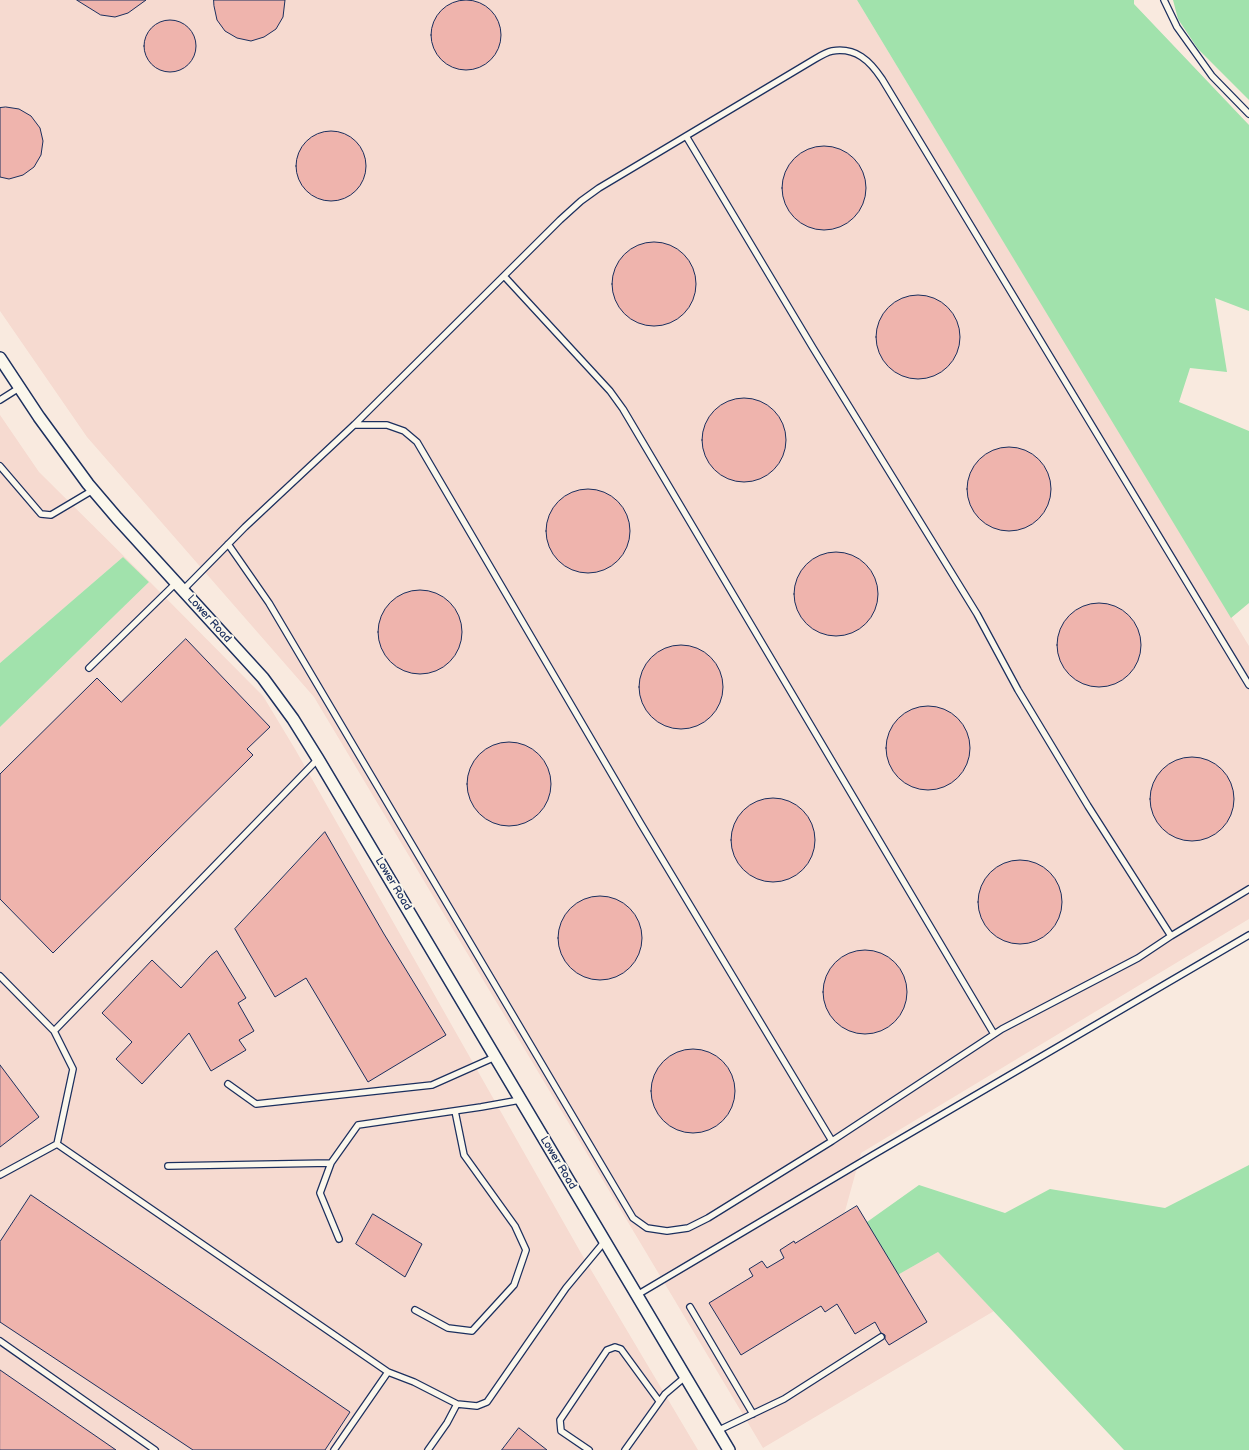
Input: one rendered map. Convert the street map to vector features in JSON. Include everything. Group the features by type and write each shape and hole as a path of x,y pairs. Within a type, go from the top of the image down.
{"street":[{"name":"Lower Road","path":"0,358 65,454 93,490 262,678 292,719 318,759 729,1450"}],"lane":[{"path":"1164,0 1177,27 1212,76 1249,114"},
{"path":"89,668 179,586 228,544 354,426 581,201 599,188 815,59 831,51 847,51 859,54 871,64 891,92 1249,685"},
{"path":"686,136 813,348 978,614 1018,690 1076,787 1171,936"},
{"path":"504,276 610,391 624,409 994,1034"},
{"path":"0,400 19,388"},
{"path":"354,426 387,426 404,431 417,442 641,824 832,1141"},
{"path":"0,466 41,514 51,515 93,490"},
{"path":"228,544 269,603 633,1218 647,1228 667,1231 688,1228 708,1218 832,1141 994,1034 1138,958 1171,936 1249,889"},
{"path":"54,1031 318,759"},
{"path":"637,1295 1249,935"},
{"path":"0,976 54,1031 73,1069 56,1144 0,1175"},
{"path":"228,1084 256,1104 432,1085 495,1057"},
{"path":"339,1239 320,1193 330,1163 358,1125 520,1100"},
{"path":"415,1310 448,1328 472,1331 514,1285 526,1250 515,1226 464,1155 455,1111"},
{"path":"56,1144 388,1372 414,1382 457,1404 477,1406 488,1402 566,1288 605,1241"},
{"path":"168,1166 330,1163"},
{"path":"690,1307 753,1414"},
{"path":"717,1431 784,1399 881,1338"},
{"path":"0,1341 154,1450"},
{"path":"589,1450 561,1430 560,1420 607,1350 615,1346 621,1349 659,1401"},
{"path":"334,1450 388,1372"},
{"path":"625,1450 659,1401 685,1377"},
{"path":"428,1450 447,1423 457,1404"}],"shaded area":[{"path":"0,0 857,0 1249,646 1249,919 861,1153 836,1244 866,1293 938,1252 994,1311 763,1448 314,697 87,437 0,311"},
{"path":"0,415 39,472 151,583 263,696 295,749 581,1253 698,1450 0,1450 0,727 149,582 123,557 0,663"}],"green space":[{"path":"857,0 1134,0 1134,4 1249,125 1249,311 1215,298 1227,372 1190,368 1179,402 1249,431 1249,603 1231,618"},
{"path":"1173,0 1249,0 1249,100 1198,49 1178,19"},
{"path":"123,557 149,582 0,727 0,663"},
{"path":"1249,1165 1249,1450 1124,1450 938,1252 866,1293 836,1244 919,1185 1005,1213 1050,1189 1165,1208"}],"building":[{"path":"77,0 146,0 128,13 115,17 101,15"},
{"path":"214,0 285,0 283,17 276,29 264,37 251,41 237,38 225,31 217,20"},
{"path":"459,0 473,0 486,6 495,15 501,28 499,48 491,60 473,70 459,70 446,64 437,55 431,42 431,28 437,15 446,6"},
{"path":"165,20 175,20 189,27 196,41 196,51 189,65 175,72 165,72 155,68 148,61 144,51 144,41 148,31 155,24"},
{"path":"6,107 19,109 31,116 40,128 43,141 41,155 34,167 23,175 9,179 0,177 0,108"},
{"path":"324,131 338,131 351,137 360,146 366,159 364,179 356,191 338,201 324,201 311,195 302,186 296,173 296,159 302,146 311,137"},
{"path":"816,146 832,146 848,153 859,164 866,180 866,196 863,204 854,218 848,223 832,230 816,230 800,223 789,212 782,196 782,180 789,164 800,153"},
{"path":"646,242 662,242 678,249 689,260 696,276 696,292 693,300 684,314 678,319 662,326 646,326 630,319 619,308 612,292 612,276 619,260 630,249"},
{"path":"910,295 926,295 942,302 953,313 960,329 960,345 957,353 948,367 942,372 926,379 910,379 894,372 883,361 876,345 876,329 883,313 894,302"},
{"path":"736,398 752,398 768,405 779,416 786,432 786,448 783,456 774,470 768,475 752,482 736,482 720,475 709,464 702,448 702,432 709,416 720,405"},
{"path":"1001,447 1017,447 1033,454 1044,465 1051,481 1051,497 1048,505 1039,519 1033,524 1017,531 1001,531 985,524 974,513 967,497 967,481 974,465 985,454"},
{"path":"580,489 596,489 612,496 623,507 630,523 630,539 627,547 618,561 612,566 596,573 580,573 564,566 553,555 546,539 546,523 553,507 564,496"},
{"path":"828,552 844,552 860,559 871,570 878,586 878,602 875,610 866,624 860,629 844,636 828,636 812,629 801,618 794,602 794,586 801,570 812,559"},
{"path":"412,590 428,590 444,597 455,608 462,624 462,640 459,648 450,662 444,667 428,674 412,674 396,667 385,656 378,640 378,624 385,608 396,597"},
{"path":"1091,603 1107,603 1123,610 1134,621 1141,637 1141,653 1138,661 1129,675 1123,680 1107,687 1091,687 1075,680 1064,669 1057,653 1057,637 1064,621 1075,610"},
{"path":"186,639 270,727 247,749 253,755 53,953 0,899 0,774 97,678 121,702"},
{"path":"673,645 689,645 705,652 716,663 723,679 723,695 720,703 711,717 705,722 689,729 673,729 657,722 646,711 639,695 639,679 646,663 657,652"},
{"path":"920,706 936,706 952,713 963,724 970,740 970,756 967,764 958,778 952,783 936,790 920,790 904,783 893,772 886,756 886,740 893,724 904,713"},
{"path":"501,742 517,742 533,749 544,760 551,776 551,792 548,800 539,814 533,819 517,826 501,826 485,819 474,808 467,792 467,776 474,760 485,749"},
{"path":"1184,757 1200,757 1216,764 1227,775 1234,791 1234,807 1231,815 1222,829 1216,834 1200,841 1184,841 1168,834 1157,823 1150,807 1150,791 1157,775 1168,764"},
{"path":"765,798 781,798 797,805 808,816 815,832 815,848 812,856 803,870 797,875 781,882 765,882 749,875 738,864 731,848 731,832 738,816 749,805"},
{"path":"325,832 384,934 446,1035 368,1082 306,978 275,997 235,929"},
{"path":"1012,860 1028,860 1044,867 1055,878 1062,894 1062,910 1059,918 1050,932 1044,937 1028,944 1012,944 996,937 985,926 978,910 978,894 985,878 996,867"},
{"path":"592,896 608,896 624,903 635,914 642,930 642,946 639,954 630,968 624,973 608,980 592,980 576,973 565,962 558,946 558,930 565,914 576,903"},
{"path":"857,950 873,950 889,957 900,968 907,984 907,1000 904,1008 895,1022 889,1027 873,1034 857,1034 841,1027 830,1016 823,1000 823,984 830,968 841,957"},
{"path":"217,951 246,998 238,1003 254,1031 239,1040 246,1050 211,1071 189,1033 142,1084 116,1059 132,1042 102,1013 152,960 181,988 210,956"},
{"path":"685,1049 701,1049 717,1056 728,1067 735,1083 735,1099 732,1107 723,1121 717,1126 701,1133 685,1133 669,1126 658,1115 651,1099 651,1083 658,1067 669,1056"},
{"path":"0,1065 39,1117 0,1147"},
{"path":"31,1195 350,1412 325,1450 193,1450 0,1322 0,1242"},
{"path":"857,1206 927,1322 889,1345 885,1339 885,1335 881,1333 875,1322 855,1334 837,1304 825,1312 821,1306 741,1355 709,1303 753,1276 749,1269 762,1261 767,1268 784,1258 780,1250 794,1241 795,1243"},
{"path":"373,1214 422,1244 405,1277 356,1244"},
{"path":"0,1370 116,1450 0,1450"},
{"path":"519,1428 547,1450 502,1450"}]}
